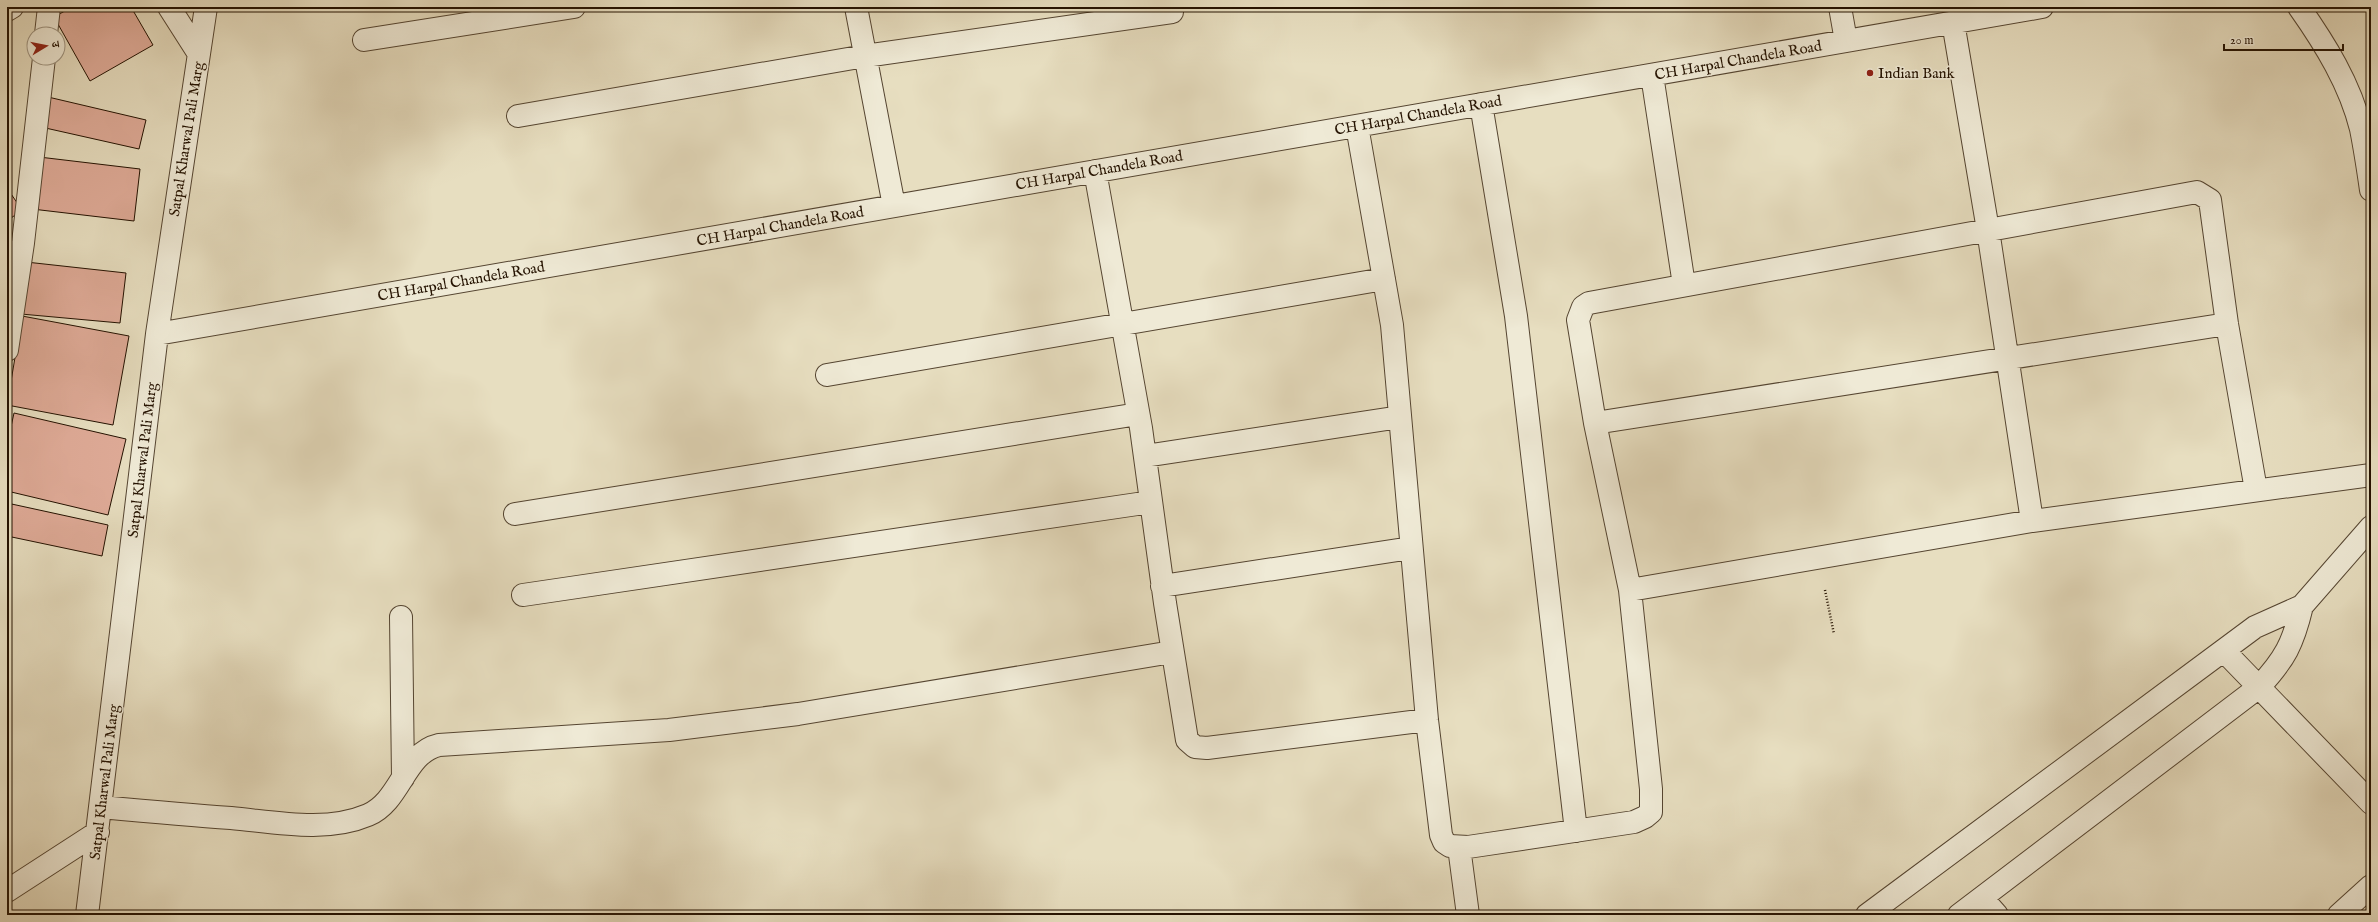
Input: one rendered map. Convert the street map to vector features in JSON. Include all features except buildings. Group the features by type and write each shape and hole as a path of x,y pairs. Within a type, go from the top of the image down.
{"street":[{"path":"7,10 12,7"},
{"path":"47,26 50,7"},
{"path":"169,7 199,54"},
{"name":"Satpal Kharwal Pali Marg","path":"87,915 156,334 206,7"},
{"path":"364,40 574,7"},
{"path":"856,7 894,206"},
{"path":"1840,7 1846,41"},
{"name":"CH Harpal Chandela Road","path":"156,334 2042,7"},
{"path":"2299,7 2319,36 2348,91 2361,129 2371,190"},
{"path":"518,116 865,56 1172,12"},
{"path":"1953,22 1988,230 2006,360 2032,521"},
{"path":"7,350 15,249 43,66"},
{"path":"1652,75 1684,285"},
{"path":"1481,104 1516,316 1576,831"},
{"path":"1357,126 1392,325 1427,720 1441,835 1444,842 1459,847 1576,831 1634,822 1645,817 1651,812 1651,789 1630,590 1595,423 1578,320 1583,307 1598,301 2197,192 2210,200 2227,324 2256,490"},
{"path":"1095,171 1145,456 1162,586 1184,734 1190,743 1195,747 1206,748 1427,720"},
{"path":"827,375 1384,279"},
{"path":"1595,423 2006,360 2227,324"},
{"path":"515,514 1138,414"},
{"path":"1145,456 1400,417"},
{"path":"1630,590 2032,521 2371,475"},
{"path":"523,595 1151,502"},
{"path":"1959,915 2259,687 2280,664 2290,646 2302,606 2371,527"},
{"path":"1162,586 1411,548"},
{"path":"1867,915 2255,627 2302,606"},
{"path":"401,617 403,778"},
{"path":"2224,651 2371,803"},
{"path":"101,807 300,824 326,824 355,819 377,810 386,802 424,750 439,745 669,730 791,715 1172,652"},
{"path":"7,891 98,832"},
{"path":"1459,847 1468,915"},
{"path":"2339,915 2371,886"},
{"path":"1982,898 1997,915"}],"path":[{"path":"1819,558 1834,634"}],"place":[{"name":"Indian Bank","path":"1870,73"}]}
